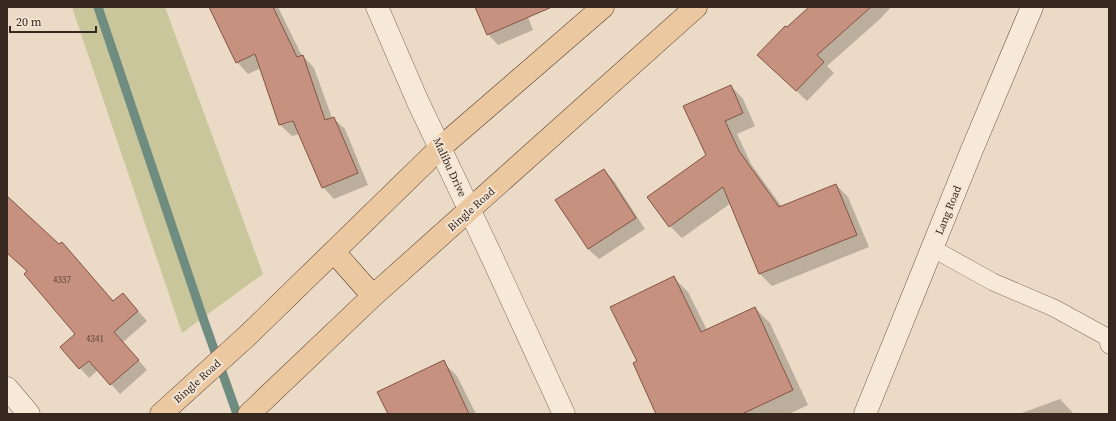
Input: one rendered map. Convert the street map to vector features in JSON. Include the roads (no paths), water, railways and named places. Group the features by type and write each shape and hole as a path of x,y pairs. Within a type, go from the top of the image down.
{"main road":[{"name":"Bingle Road","path":"163,412 247,336 440,148 603,7"},
{"name":"Bingle Road","path":"249,414 373,296 696,7"},
{"path":"334,252 373,296"}],"street":[{"name":"Malibu Drive","path":"377,7 418,102 470,210 564,414"},
{"name":"Lang Road","path":"865,414 1032,7"},
{"path":"7,388 29,414"}],"lane":[{"path":"932,248 993,282 1054,308 1100,333 1107,337 1109,345"}],"waterway":[{"path":"98,7 237,414"}]}
